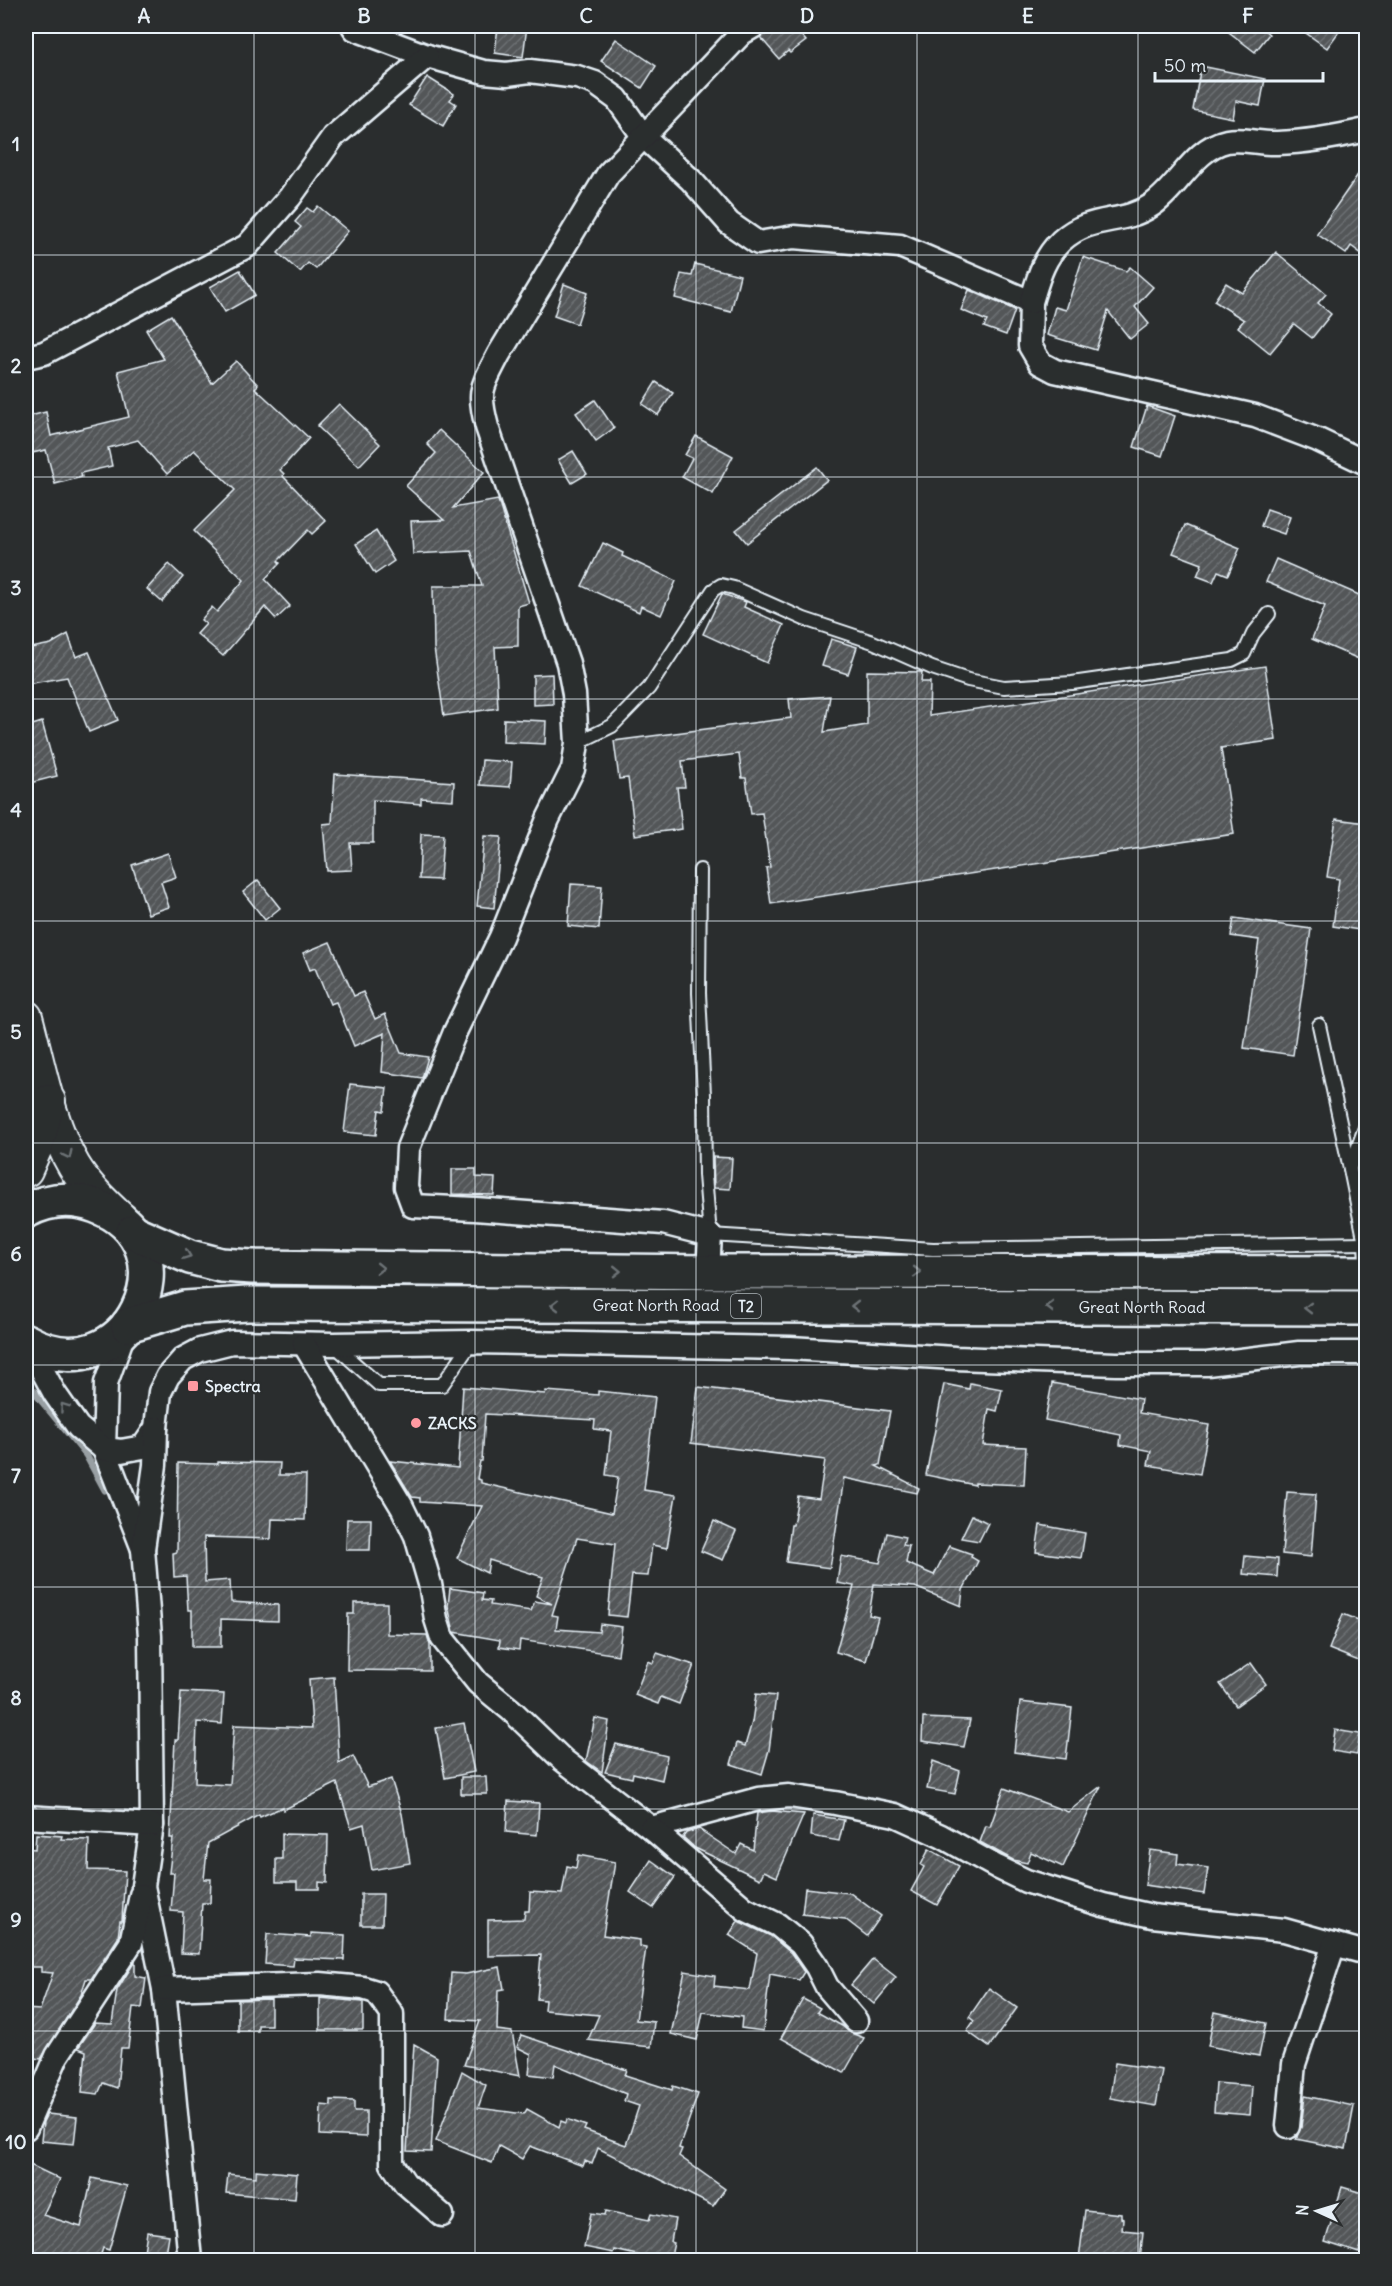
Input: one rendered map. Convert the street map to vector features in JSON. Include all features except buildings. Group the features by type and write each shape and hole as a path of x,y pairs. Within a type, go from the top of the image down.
{"main road":[{"path":"26,1017 58,1135 74,1167 96,1196 128,1226 146,1263 147,1280 138,1311 127,1326 102,1347 88,1352 56,1353 26,1342"},
{"path":"26,1170 37,1145 49,1100"},
{"name":"Great North Road","path":"26,1211 51,1202 76,1200 100,1208 128,1226 190,1257 220,1265 708,1272 1366,1253"},
{"name":"Great North Road","path":"127,1326 185,1308 247,1304 1366,1308"}],"street":[{"path":"353,26 355,29 427,56 484,72 507,74 530,71 577,78 595,84 617,99 643,136 691,180 729,224 758,243 794,237 900,246 1031,302"},
{"path":"708,1272 710,1235 663,1224 413,1206 406,1187 408,1148 455,1032 501,937 548,819 573,769 577,742 574,694 568,663 480,402 483,384 608,174 746,28"},
{"path":"26,357 44,353 247,246 290,197 333,137 427,56"},
{"path":"1366,130 1317,141 1274,143 1226,141 1199,155 1176,183 1152,205 1126,217 1102,220 1079,227 1060,242 1045,259 1031,302 1030,346 1040,363 1055,371 1255,417 1318,440 1366,463"},
{"path":"127,1326 106,1383 104,1449 143,1549"},
{"path":"26,1342 55,1394 78,1427 104,1449 121,1451 144,1447 156,1428"},
{"path":"26,2128 57,2056 131,1943 143,1886 152,1825 150,1636 143,1549 155,1466 160,1392 168,1376 183,1359 200,1350 232,1342 333,1344 472,1342 790,1348 956,1358 1116,1364 1207,1364 1299,1353 1366,1353"},
{"path":"304,1344 402,1507 416,1536 442,1638 478,1683 511,1710 563,1760 651,1828 746,1909 778,1925 801,1944 827,1987 856,2021"},
{"path":"651,1828 758,1799 789,1796 835,1803 895,1815 941,1836 997,1868 1026,1881 1103,1905 1152,1916 1284,1930 1366,1953"},
{"path":"26,1817 152,1825"},
{"path":"143,1886 164,1989 190,2260"},
{"path":"1288,2126 1294,2064 1334,1944"},
{"path":"164,1989 303,1984 363,1988 376,1992 392,2014 392,2164 405,2183 442,2215"}],"lane":[{"path":"577,742 612,726 649,688 713,590 721,585 735,588 804,619 873,642 932,668 968,680 1004,687 1072,683 1232,660 1244,654 1253,634 1269,614"},
{"path":"700,870 699,993 705,1175 710,1235 933,1249 1366,1253"},
{"path":"1318,1025 1350,1169 1366,1263"},
{"path":"1350,1169 1366,1125"},
{"path":"333,1344 379,1385 442,1385 472,1342"}],"waterway":[{"path":"26,1382 86,1455 105,1490"}],"place":[{"name":"Spectra","path":"193,1386"},
{"name":"ZACKS","path":"416,1423"}]}
